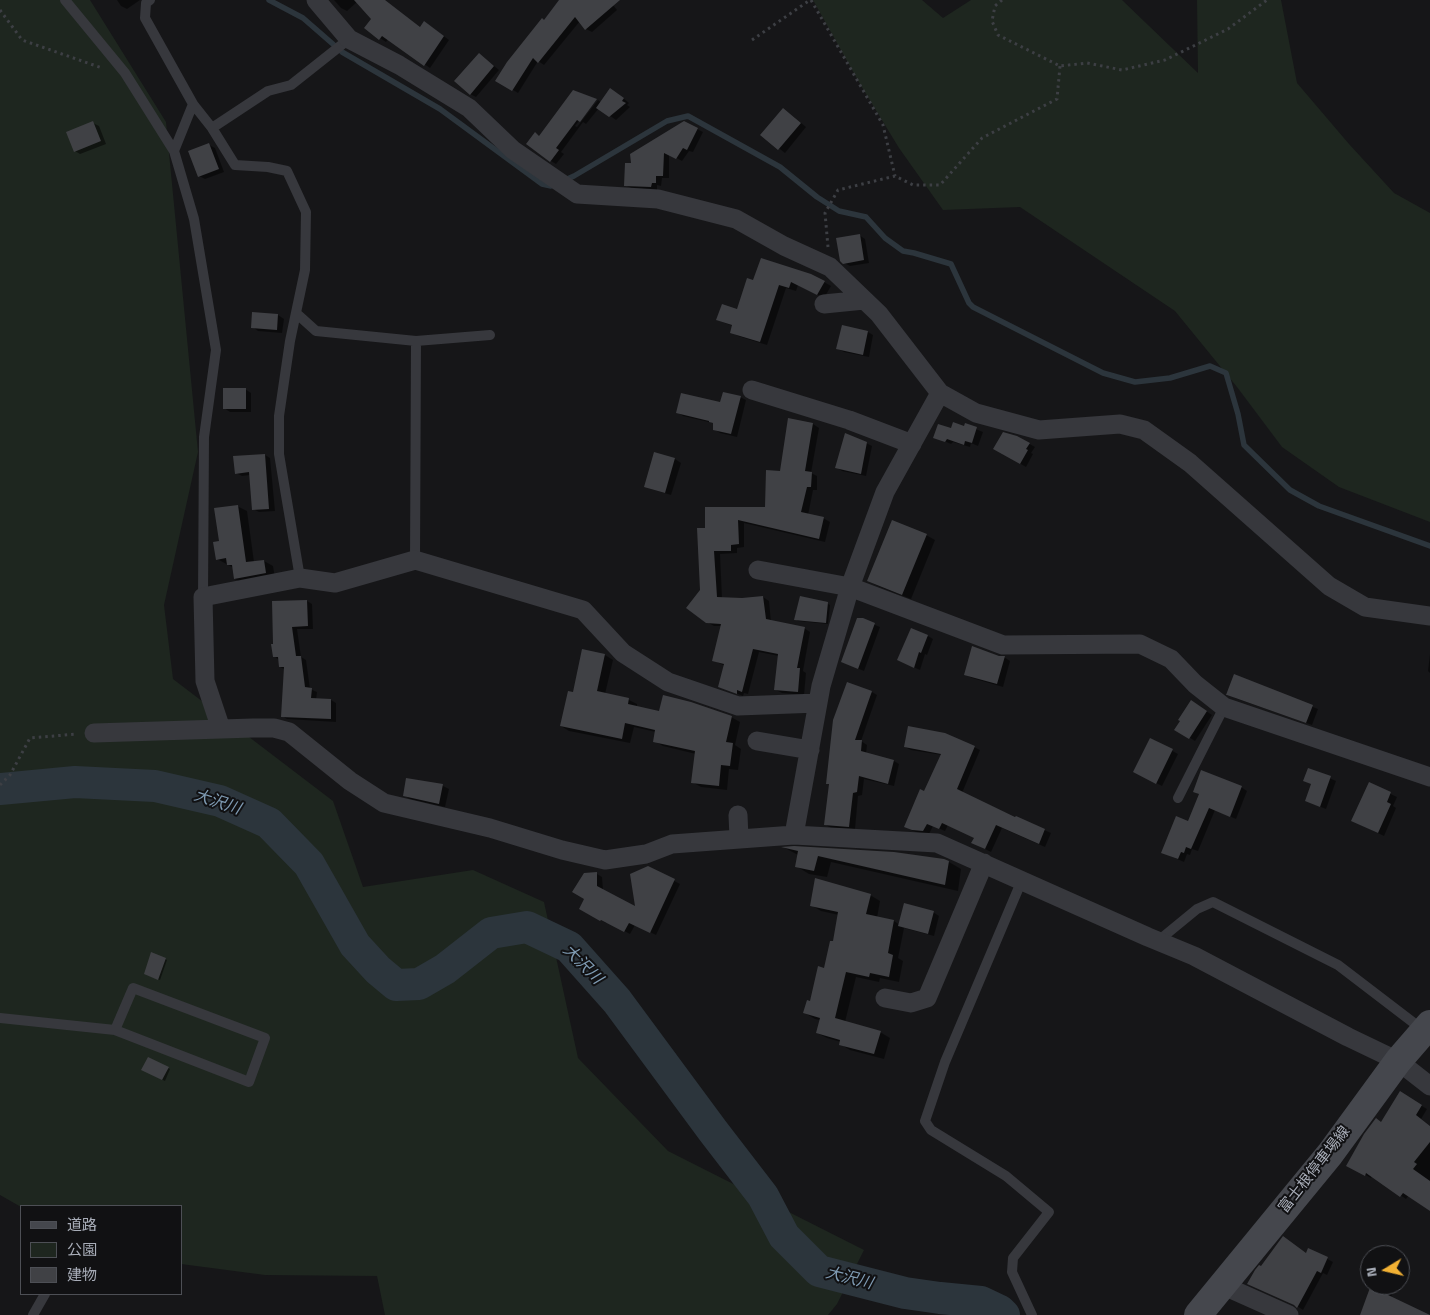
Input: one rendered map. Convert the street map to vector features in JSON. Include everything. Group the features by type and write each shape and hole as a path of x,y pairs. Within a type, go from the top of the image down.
{"main road":[{"name":"富士根停車場線","path":"1198,1315 1330,1154 1398,1061 1427,1027"}],"street":[{"path":"316,0 349,39 399,66 469,108 512,150 577,194 658,199 736,219 784,246 830,267 879,314 940,393 976,413 1039,430 1120,424 1144,430 1190,463 1329,586 1365,606 1430,616"},
{"path":"824,304 864,300"},
{"path":"752,390 849,420 912,444"},
{"path":"794,835 821,686 850,587 885,492 940,393"},
{"path":"221,729 205,680 203,597 300,578 335,583 415,560 583,610 623,653 668,682 738,706 818,703"},
{"path":"758,570 850,587 1003,645 1140,644 1171,659 1194,684 1224,707 1430,776"},
{"path":"94,733 274,728 289,732 350,782 384,803 490,828 562,850 605,860 646,854 672,844 794,835 937,843 1194,956 1398,1061 1430,1086"},
{"path":"757,741 810,750"},
{"path":"738,815 738,838"},
{"path":"885,998 911,1003 927,998 984,864"},
{"path":"1222,1285 1290,1315"}],"lane":[{"path":"65,0 124,73 174,151 194,219 216,350 204,437 203,597"},
{"path":"150,0 146,3 145,18 193,104 212,128 235,165 268,167 287,171 306,212 305,270 290,341 279,416 279,454 300,578"},
{"path":"212,128 268,91 291,85 349,39"},
{"path":"174,151 193,104"},
{"path":"296,313 316,331 416,340 490,335"},
{"path":"415,560 416,340"},
{"path":"1178,798 1224,707"},
{"path":"1022,880 945,1062 925,1121 931,1130 1006,1176 1049,1212 1013,1258 1012,1272 1032,1315"},
{"path":"1158,941 1197,909 1213,902 1338,965 1427,1027"},
{"path":"0,1018 115,1030 249,1082 266,1038 133,988 115,1030"},
{"path":"33,1315 44,1295"}],"path":[{"path":"752,40 811,0 884,125 895,176"},
{"path":"1002,0 995,6 992,22 998,35 1060,66 1087,63 1122,70 1165,60 1228,30 1267,0"},
{"path":"0,10 22,40 119,74 124,73"},
{"path":"830,267 825,213 838,190 895,176 914,185 940,185 982,138 1057,99 1060,66"},
{"path":"0,785 10,775 30,738 94,733"}],"green space":[{"path":"0,0 90,0 166,122 198,452 164,605 173,679 333,801 363,887 473,870 544,902 578,1058 668,1151 864,1250 837,1304 828,1315 385,1315 377,1276 265,1275 182,1264 182,1205 20,1206 0,1195"},
{"path":"813,0 922,0 943,18 971,0 1122,0 1198,73 1197,0 1281,0 1297,83 1394,193 1430,213 1430,522 1339,487 1282,447 1237,387 1175,311 1020,207 943,210 899,148 860,84"}],"building":[{"path":"354,0 385,0 420,27 424,21 444,36 424,66 382,36 379,40 364,28 371,19"},
{"path":"559,0 620,0 585,30 575,17 538,63 533,58 512,91 495,81 507,62"},
{"path":"479,53 494,66 470,95 454,81"},
{"path":"610,88 624,98 622,101 626,103 609,117 596,108"},
{"path":"573,90 597,99 580,122 577,120 556,148 559,150 550,162 526,144 535,132 539,136"},
{"path":"783,108 801,123 778,150 760,135"},
{"path":"93,121 101,141 74,152 66,132"},
{"path":"684,121 698,128 687,150 683,148 676,159 664,153 663,176 656,176 656,183 652,183 651,187 624,186 625,163 631,163 630,154"},
{"path":"209,143 219,169 198,177 188,151"},
{"path":"860,234 864,260 843,264 840,261 836,238"},
{"path":"761,258 811,274 825,281 817,295 791,282 789,288 779,285 760,342 730,333 732,325 716,320 722,304 737,309 747,278 753,280"},
{"path":"252,312 278,314 277,330 251,328"},
{"path":"842,325 868,331 863,355 836,349"},
{"path":"223,388 246,388 246,409 223,409"},
{"path":"723,392 741,396 731,434 713,430 713,423 709,421 676,413 681,393 720,402"},
{"path":"788,418 813,423 805,471 812,472 811,487 807,487 801,512 824,517 819,539 738,520 739,544 731,545 731,551 714,551 717,597 742,598 763,596 766,619 805,627 797,668 800,668 798,692 774,690 778,654 753,649 742,692 737,690 737,694 718,687 724,664 712,661 721,624 706,623 686,608 700,590 697,528 705,528 705,507 765,507 766,470 780,471"},
{"path":"953,422 964,426 965,423 977,427 972,443 965,441 964,445 947,439 945,442 933,438 938,424 951,428"},
{"path":"1003,432 1017,436 1030,443 1020,464 993,449"},
{"path":"845,433 867,442 861,474 835,468"},
{"path":"654,452 675,458 665,493 644,487"},
{"path":"265,454 269,509 252,510 249,472 235,474 233,456"},
{"path":"238,505 246,562 264,560 266,573 234,579 232,565 227,565 226,558 216,560 213,542 219,541 214,508"},
{"path":"892,520 927,534 902,595 867,581"},
{"path":"800,596 828,602 826,623 794,620"},
{"path":"307,600 308,626 292,627 296,656 301,656 305,687 312,688 311,698 331,699 331,719 281,717 284,667 279,667 278,657 273,657 271,644 273,644 272,601"},
{"path":"857,618 863,618 875,623 858,669 841,662"},
{"path":"911,628 928,635 921,653 919,652 914,668 897,660"},
{"path":"972,646 999,656 1005,656 997,684 964,675"},
{"path":"582,649 605,654 597,691 629,698 628,704 659,711 663,695 732,716 726,742 733,743 730,766 721,765 719,786 691,783 695,751 653,742 655,730 625,723 622,739 560,726 568,691 573,692"},
{"path":"1234,674 1313,705 1306,723 1226,695"},
{"path":"847,682 872,691 855,740 862,740 861,751 894,760 888,784 859,776 857,792 853,793 849,827 824,825 829,784 826,784 833,720"},
{"path":"1191,700 1207,711 1189,739 1174,730"},
{"path":"908,726 945,733 975,746 957,789 1045,829 1039,844 996,825 985,849 971,843 974,838 942,823 939,829 927,824 923,831 904,827 920,789 924,791 941,754 904,747"},
{"path":"1150,738 1173,749 1156,784 1133,772"},
{"path":"1308,768 1331,776 1320,807 1305,801 1311,784 1303,781"},
{"path":"1201,770 1242,786 1230,817 1209,808 1191,849 1186,847 1184,853 1181,852 1178,859 1161,853 1176,816 1188,821 1199,794 1193,792"},
{"path":"406,778 443,784 439,804 403,796"},
{"path":"1369,782 1391,792 1387,802 1391,804 1378,833 1351,821"},
{"path":"794,846 894,852 944,859 949,861 945,885 818,856 814,871 795,867 798,851 781,847"},
{"path":"648,866 675,879 650,933 629,923 624,932 579,909 584,899 572,892 584,873 597,872 597,886 635,906 630,874"},
{"path":"815,878 871,894 866,914 894,920 888,953 893,955 889,977 870,973 869,977 846,972 835,1018 881,1031 874,1054 839,1045 840,1040 816,1033 820,1018 803,1013 807,1000 810,1001 818,966 824,968 830,941 833,941 838,912 810,906"},
{"path":"904,903 934,911 928,934 898,926"},
{"path":"151,952 166,958 158,980 144,974"},
{"path":"148,1057 169,1067 162,1080 141,1070"},
{"path":"1400,1091 1422,1105 1416,1115 1430,1126 1430,1142 1414,1162 1417,1164 1413,1169 1430,1181 1430,1211 1403,1193 1400,1197 1366,1173 1365,1176 1346,1166 1364,1134 1376,1118 1381,1122"},
{"path":"1283,1236 1306,1253 1308,1248 1328,1257 1321,1273 1317,1271 1297,1308 1247,1284 1255,1270 1259,1265 1261,1266"},
{"path":"1367,1295 1388,1295 1430,1315 1360,1315"}],"waterway":[{"path":"269,0 303,18 342,52 440,109 542,184 554,185"},
{"path":"565,180 667,121 688,116 780,167 817,197 839,211 866,217 885,238 903,251 951,264 969,303 973,307 1103,373 1135,382 1170,378 1210,366 1226,373 1238,414 1244,445 1290,490 1319,506 1430,546"},
{"name":"大沢川","path":"0,789 75,782 155,786 220,801 269,823 309,864 355,945 378,970 396,985 419,984 445,969 491,933 527,927 569,947 617,1001 763,1196 784,1236 819,1271 905,1293 981,1302 1000,1311 1004,1315"}]}
